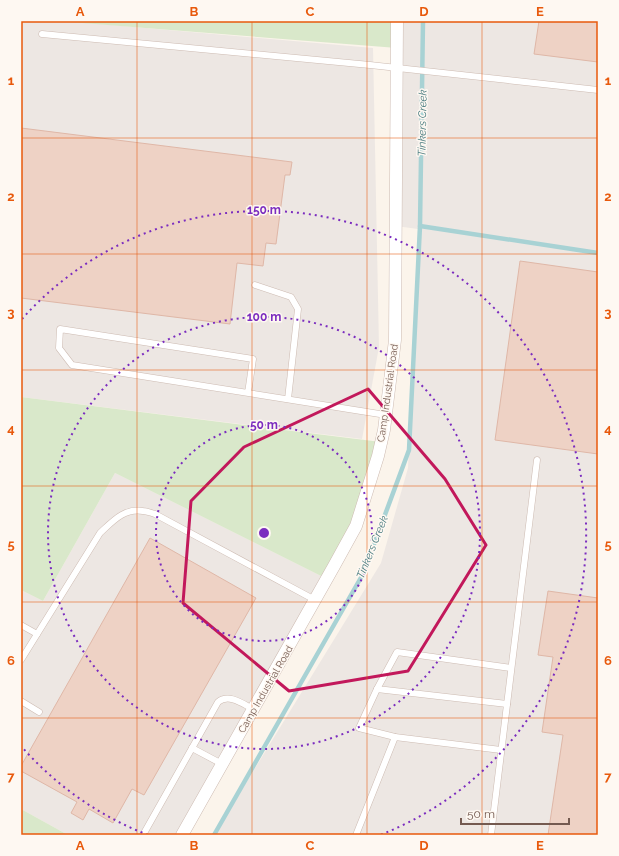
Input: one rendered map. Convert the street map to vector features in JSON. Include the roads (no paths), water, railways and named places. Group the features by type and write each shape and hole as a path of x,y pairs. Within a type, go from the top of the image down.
{"street":[{"name":"Camp Industrial Road","path":"182,835 356,526 378,456 384,430 395,340 397,21"}],"lane":[{"path":"42,34 397,68 598,90"},
{"path":"255,286 290,297 298,309 288,399"},
{"path":"248,393 253,359 60,329 59,348 72,365 386,415"},
{"path":"491,835 537,460"},
{"path":"21,660 100,533 116,517 130,511 143,510 155,514 315,600"},
{"path":"21,625 37,634"},
{"path":"501,750 395,737 359,728 376,688 397,652 511,668"},
{"path":"376,688 507,704"},
{"path":"143,835 218,702 227,698 236,700 253,709"},
{"path":"21,701 39,712"},
{"path":"356,835 395,737"},
{"path":"192,748 222,764"}],"waterway":[{"name":"Tinkers Creek","path":"214,835 363,574 409,450 420,226 423,21"},
{"name":"Tinkers Creek","path":"420,226 598,253"}]}
